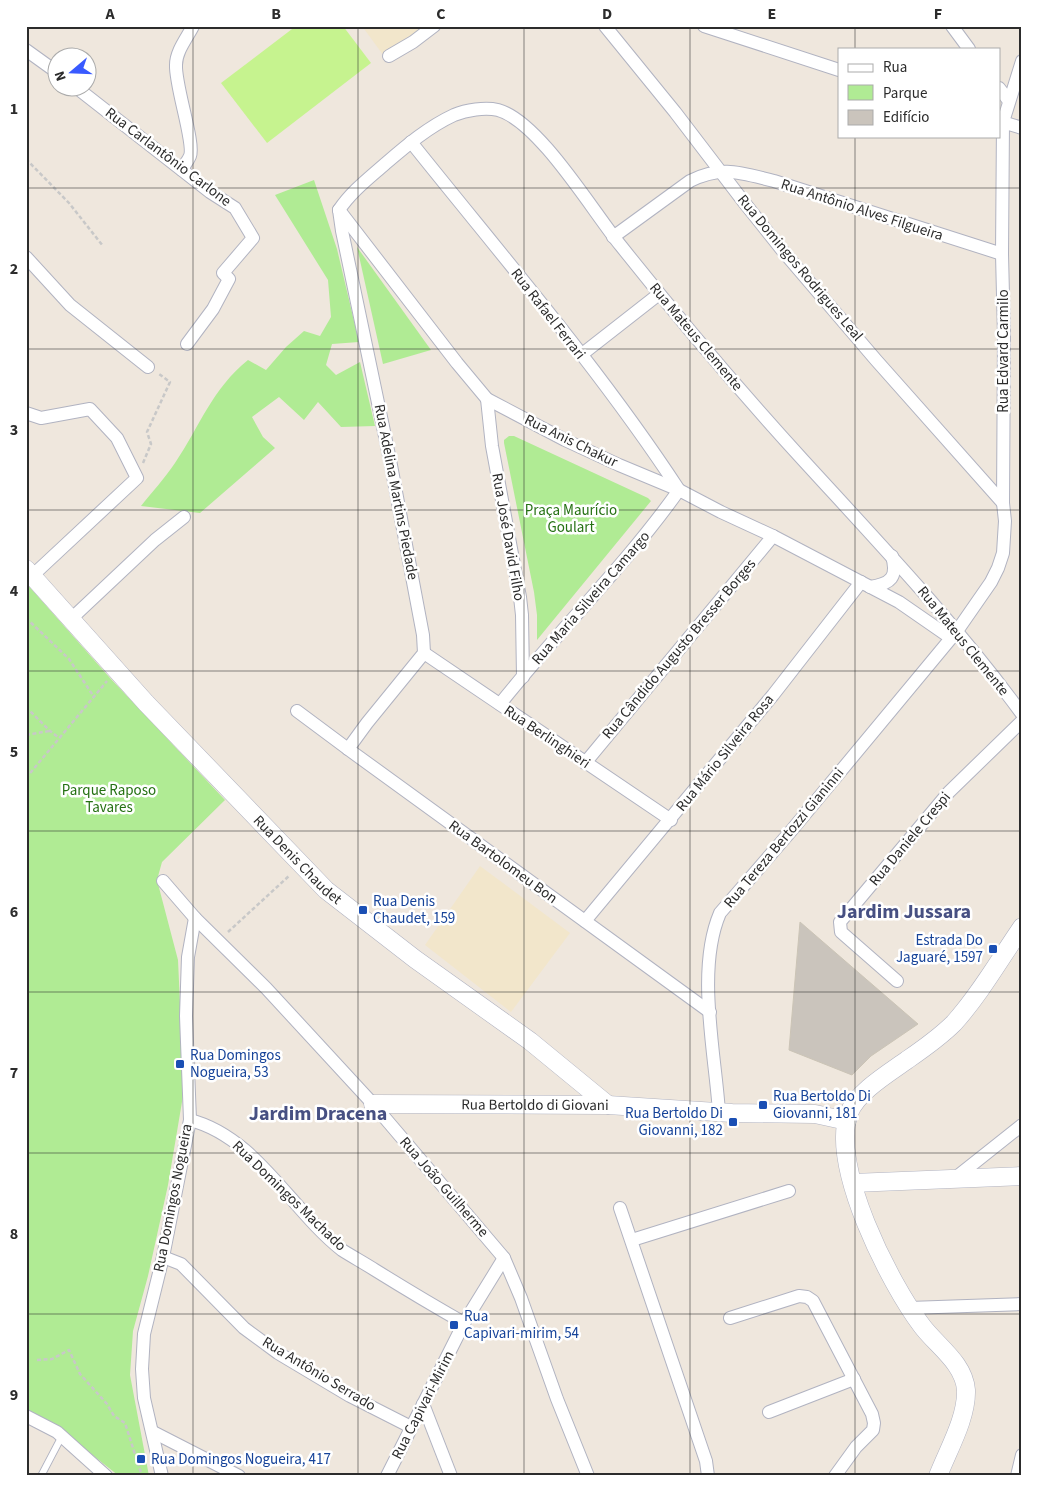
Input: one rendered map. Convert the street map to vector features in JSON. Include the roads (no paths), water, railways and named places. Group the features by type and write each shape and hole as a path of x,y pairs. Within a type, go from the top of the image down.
{"street":[{"path":"182,170 191,155 176,64 182,44 193,26"},
{"path":"389,56 413,42 434,26"},
{"name":"Rua Domingos Rodrigues Leal","path":"605,26 782,250 1003,503"},
{"path":"704,26 838,70"},
{"path":"952,26 968,48"},
{"path":"26,50 48,66"},
{"name":"Rua Edvard Carmilo","path":"954,635 991,582 1003,553 1005,538 1006,520 1003,503 1004,336 1001,122 1022,61"},
{"path":"1000,89 1009,101"},
{"name":"Rua Carlantônio Carlone","path":"90,98 182,170 235,208 253,238 223,273 229,279 213,310 187,344"},
{"name":"Rua Mateus Clemente","path":"339,210 356,189 411,142 456,114 487,109 506,113 518,119 545,146 613,236 716,362 892,556 954,635 1022,714"},
{"path":"1001,122 1022,128"},
{"name":"Rua Rafael Ferrari","path":"411,142 581,356 651,448 679,490"},
{"path":"613,236 690,181 703,174 720,171"},
{"name":"Rua Antônio Alves Filgueira","path":"720,171 741,173 774,181 1002,254"},
{"name":"Rua Anis Chakur","path":"339,210 457,363 487,398 574,444 679,490 773,536 898,602 954,635"},
{"name":"Rua Adelina Martins Piedade","path":"339,210 390,460 423,635 424,653"},
{"path":"26,257 70,305 148,367"},
{"path":"581,356 659,294"},
{"name":"Rua José David Filho","path":"487,398 492,446 520,597 523,677"},
{"path":"26,413 41,418 90,409 117,438 137,478 29,572"},
{"name":"Rua Maria Silveira Camargo","path":"500,704 654,525 679,490"},
{"path":"71,620 155,540 184,517"},
{"name":"Rua Cândido Augusto Bresser Borges","path":"585,763 773,536"},
{"path":"866,585 885,584 894,574 892,556"},
{"name":"Rua Denis Chaudet","path":"29,572 71,620 113,674 326,890 416,959 530,1041 608,1105"},
{"name":"Rua Mário Silveira Rosa","path":"585,921 866,585"},
{"name":"Rua Tereza Bertozzi Gianinni","path":"719,1112 708,986 710,950 714,926 720,914 791,832 954,635"},
{"path":"348,749 366,723 424,653"},
{"name":"Rua Berlinghieri","path":"424,653 670,820"},
{"name":"Rua Bartolomeu Bon","path":"297,711 710,1012"},
{"name":"Rua Daniele Crespi","path":"897,980 841,932 840,922 949,792 976,764 1022,722"},
{"name":"Rua João Guilherme","path":"162,880 196,918 266,988 372,1104 504,1258 588,1476"},
{"name":"Rua Domingos Nogueira","path":"162,1476 144,1398 142,1369 144,1334 163,1257 190,1120 186,1016 188,956 196,918"},
{"path":"938,1476 964,1413 966,1390 964,1380 959,1369 929,1336 910,1308 867,1226 853,1183 846,1144 847,1121 853,1105 861,1096 890,1072 931,1044 953,1024 980,989 1022,927"},
{"name":"Rua Bertoldo di Giovani","path":"372,1104 608,1105 719,1112 815,1114 847,1121"},
{"name":"Rua Domingos Machado","path":"190,1120 218,1130 234,1142 267,1172 342,1250 464,1323"},
{"path":"954,1179 1022,1124"},
{"path":"853,1183 1022,1176"},
{"path":"632,1240 789,1191"},
{"path":"620,1208 706,1461 708,1476"},
{"name":"Rua Antônio Serrado","path":"163,1257 181,1264 244,1328 278,1353 350,1396 411,1428"},
{"name":"Rua Capivari-Mirim","path":"387,1476 464,1323 504,1258"},
{"path":"730,1318 799,1296 807,1297 813,1301 872,1414 874,1423 873,1430 850,1454 835,1476"},
{"path":"910,1308 1022,1304"},
{"path":"769,1412 854,1379"},
{"path":"423,1404 451,1476"},
{"path":"26,1416 62,1436 106,1476"},
{"path":"153,1432 239,1476"},
{"path":"1017,1476 1022,1455"}],"lane":[{"path":"41,1476 62,1436"}],"place":[{"name":"Rua Denis Chaudet, 159","path":"363,910"},
{"name":"Estrada Do Jaguaré, 1597","path":"993,949"},
{"name":"Rua Domingos Nogueira, 53","path":"180,1064"},
{"name":"Rua Bertoldo Di Giovanni, 181","path":"763,1105"},
{"name":"Rua Bertoldo Di Giovanni, 182","path":"733,1122"},
{"name":"Rua Capivari-mirim, 54","path":"454,1325"},
{"name":"Rua Domingos Nogueira, 417","path":"141,1459"}],"district":[{"name":"Jardim Jussara","path":"904,912"},
{"name":"Jardim Dracena","path":"318,1114"}],"park label":[{"name":"Praça Maurício Goulart","path":"571,518"},
{"name":"Parque Raposo Tavares","path":"109,798"}]}
